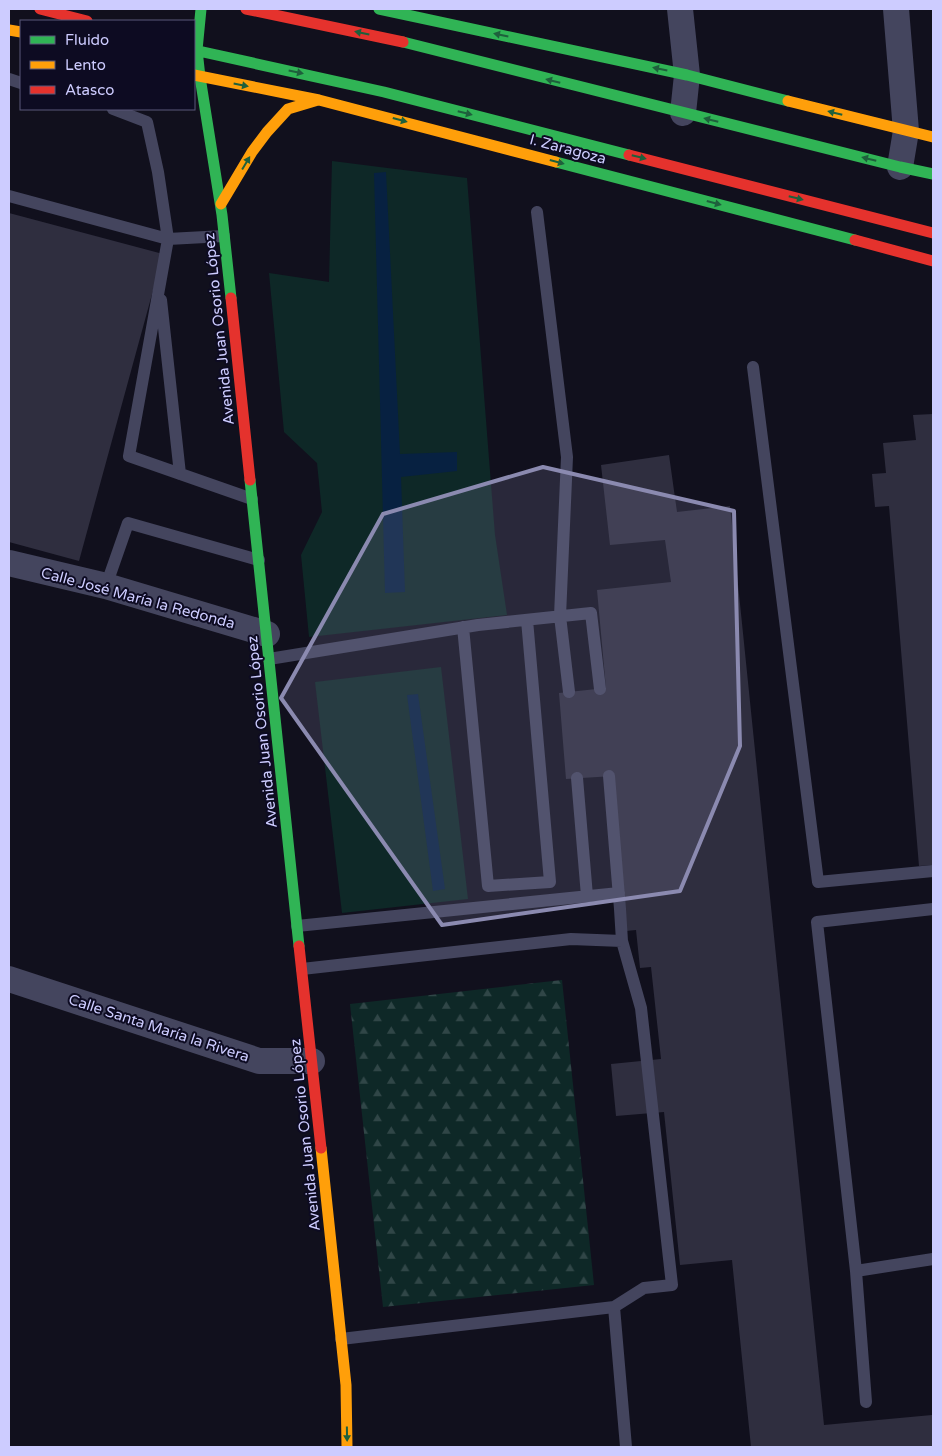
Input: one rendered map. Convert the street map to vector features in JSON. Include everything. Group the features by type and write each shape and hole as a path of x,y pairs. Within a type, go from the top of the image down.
{"main road":[{"path":"40,9 82,20"},
{"name":"Avenida Juan Osorio López","path":"201,9 195,50 197,76 221,204 346,1385 347,1447"},
{"path":"246,9 394,40 933,174"},
{"path":"389,10 687,75 933,137"},
{"path":"195,50 384,92 933,233"},
{"name":"I. Zaragoza","path":"197,76 319,100 397,119 933,261"},
{"path":"221,204 257,146 288,109 319,100"},
{"name":"Avenida Juan Osorio López","path":"346,1385 358,1418"}],"street":[{"path":"680,9 687,75 683,113"},
{"path":"896,9 906,131 900,167"},
{"path":"389,10 394,40"},
{"name":"Calle José María la Redonda","path":"9,563 106,586 268,646"},
{"name":"Calle Santa María la Rivera","path":"9,979 259,1061 312,1061"}],"lane":[{"path":"116,110 147,122 158,172 168,240 129,456 252,499"},
{"path":"9,196 168,240 224,236"},
{"path":"537,212 567,457 560,616 569,692"},
{"path":"159,285 180,474"},
{"path":"753,367 818,882 933,871"},
{"path":"106,586 128,523 259,560"},
{"path":"268,646 591,613 600,688"},
{"path":"527,620 552,900"},
{"path":"463,627 488,886 550,882"},
{"path":"341,1339 614,1307 644,1288 672,1285 641,1008 622,941 609,776"},
{"path":"577,778 587,896"},
{"path":"297,926 619,893"},
{"path":"866,1402 856,1271 817,922 932,914"},
{"path":"302,969 571,939 622,941"},
{"path":"856,1271 933,1259"},
{"path":"614,1307 626,1447"}],"highlighted area":[{"path":"543,467 734,511 740,746 680,891 442,925 281,698 383,514"}],"green space":[{"path":"332,161 467,178 495,535 507,615 309,637 301,555 322,512 317,463 284,432 269,273 329,282"},
{"path":"441,667 468,899 342,913 315,682"},
{"path":"562,980 594,1285 383,1307 350,1004"}],"water":[{"path":"386,172 400,454 457,452 457,471 401,477 405,592 385,593 374,173"},
{"path":"418,694 445,889 433,891 407,695"}],"building":[{"path":"9,213 163,254 79,561 9,542"},
{"path":"933,414 933,865 919,866 889,506 875,507 872,474 886,473 883,443 916,440 913,415"},
{"path":"669,455 677,512 730,506 824,1425 932,1415 933,1447 751,1447 732,1260 680,1265 664,1112 616,1116 611,1064 661,1059 651,967 640,968 636,930 626,931 613,776 566,779 559,693 606,688 597,590 671,582 665,540 610,545 601,465"}],"traffic: fast":[{"path":"201,9 197,50 222,215 231,298"},
{"path":"379,9 687,75 788,101"},
{"path":"403,42 933,174"},
{"path":"195,50 384,92 629,155"},
{"path":"556,162 855,240"},
{"path":"250,480 299,946"}],"traffic: slow":[{"path":"9,30 20,32"},
{"path":"195,75 319,100 556,162"},
{"path":"221,204 252,152 288,109 318,100"},
{"path":"788,101 933,137"},
{"path":"321,1148 346,1385 347,1447"}],"traffic: jam":[{"path":"40,9 83,20"},
{"path":"246,9 403,42"},
{"path":"629,155 933,233"},
{"path":"855,240 933,261"},
{"path":"231,298 250,480"},
{"path":"299,946 321,1148"}]}
